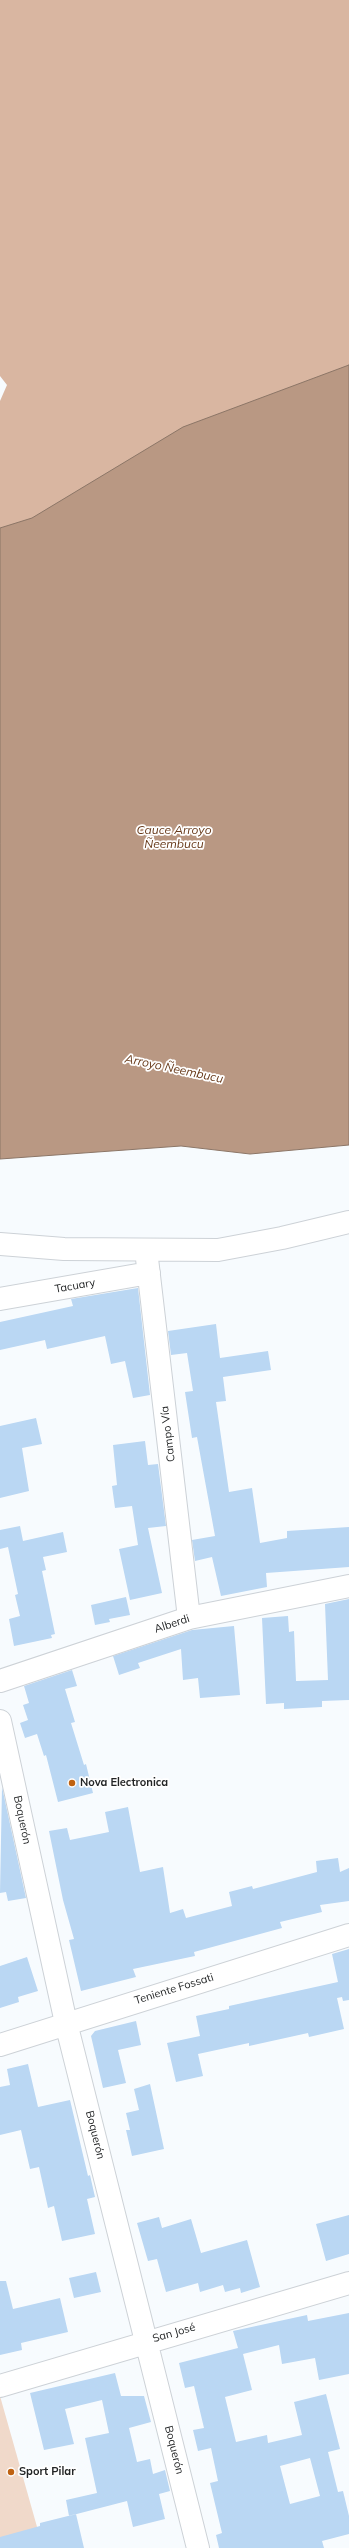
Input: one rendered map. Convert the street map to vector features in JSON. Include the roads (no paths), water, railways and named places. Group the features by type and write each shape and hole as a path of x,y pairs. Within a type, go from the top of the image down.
{"street":[{"path":"0,1244 146,1250 218,1250 282,1238 349,1222"},
{"name":"Campo Vía","path":"146,1250 189,1618"},
{"name":"Tacuary","path":"0,1299 149,1273"},
{"name":"Alberdi","path":"0,1681 189,1618 349,1586"},
{"name":"Boquerón","path":"0,1721 66,2023 198,2548"},
{"name":"Teniente Fossati","path":"0,2044 349,1935"},
{"name":"San José","path":"0,2386 147,2341 349,2283"}],"water":[{"name":"Cauce Arroyo Ñeembucu","path":"349,365 349,1145 250,1154 181,1146 0,1159 0,528 32,518 183,427"}],"place":[{"name":"Nova Electronica","path":"72,1783"},
{"name":"Sport Pilar","path":"11,2472"}],"water label":[{"name":"Arroyo Ñeembucu","path":"174,1069"}]}
